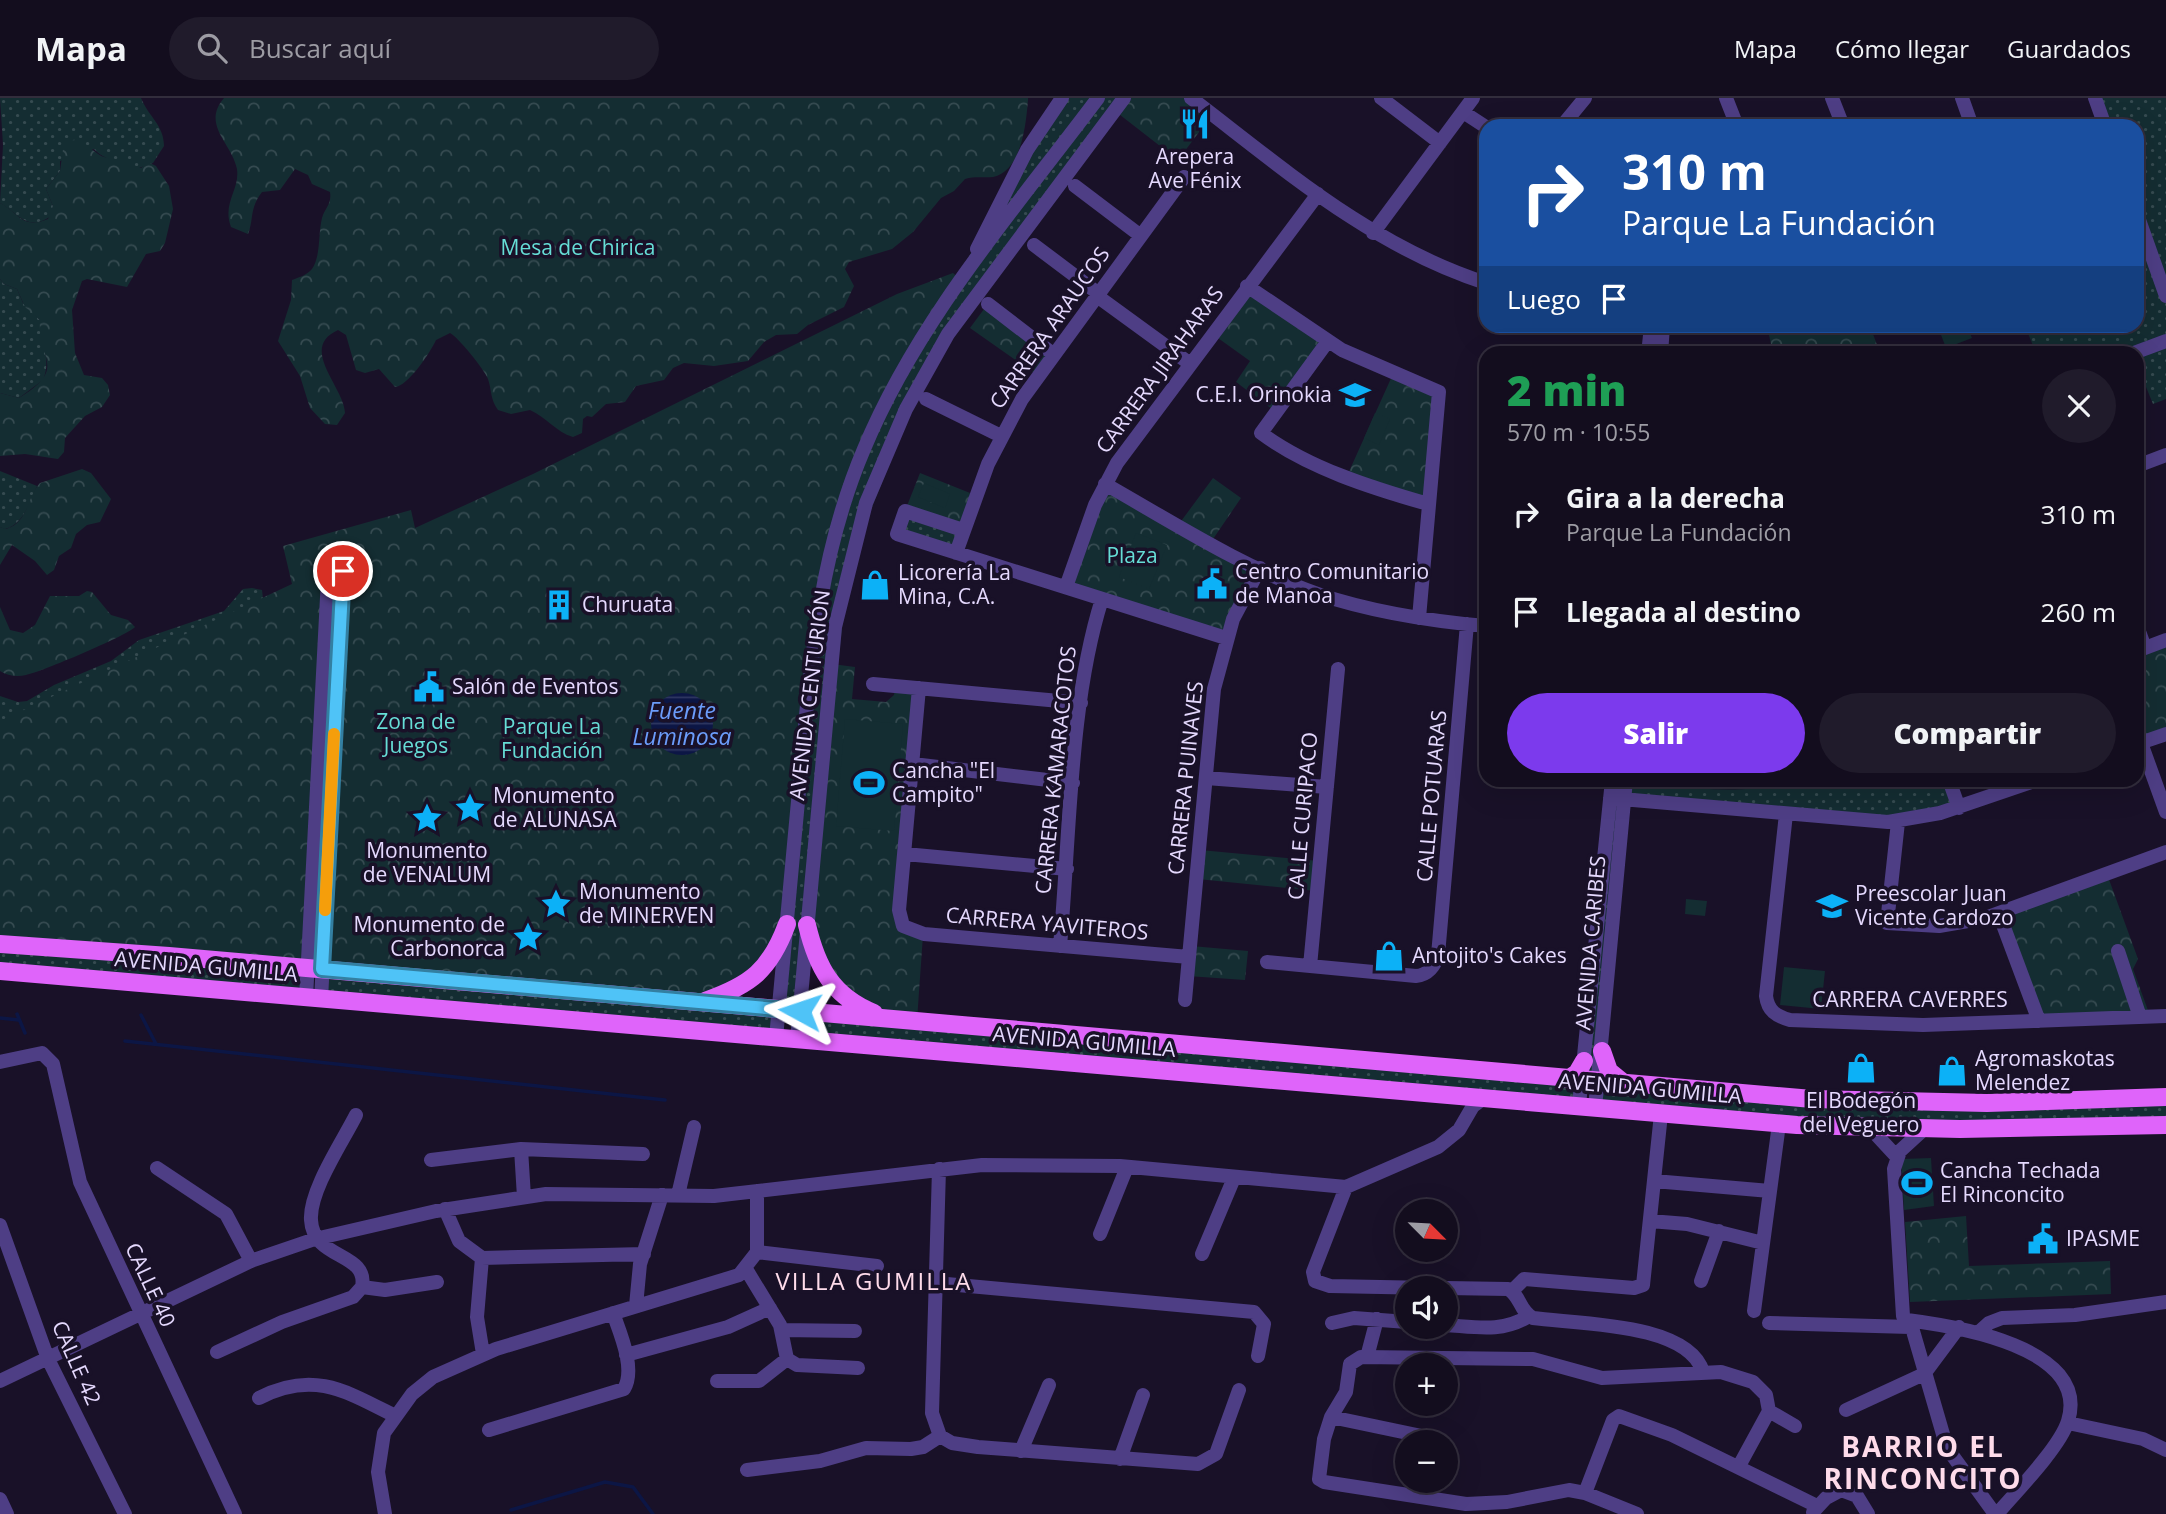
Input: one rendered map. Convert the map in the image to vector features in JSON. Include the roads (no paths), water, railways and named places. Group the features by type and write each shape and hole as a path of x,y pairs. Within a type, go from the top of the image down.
{"main road":[{"path":"701,1002 756,977 768,963 787,923"},
{"path":"807,925 814,954 828,982 850,1002 887,1018"},
{"name":"AVENIDA GUMILLA","path":"0,944 887,1018 1625,1084 1892,1102 2042,1102 2166,1097"},
{"name":"AVENIDA GUMILLA","path":"0,971 1779,1124 1871,1129 2166,1125"},
{"path":"1602,1051 1609,1071 1625,1084"},
{"path":"1583,1080 1577,1073 1584,1061"}],"street":[{"path":"967,272 1016,169 1042,124 1062,98"},
{"name":"AVENIDA CENTURIÓN","path":"776,1038 810,660 824,578 839,515 863,449 900,374 967,272 1098,98"},
{"name":"AVENIDA CENTURIÓN","path":"797,1040 835,627 852,552 875,478 917,386 948,334 1124,98"},
{"path":"1191,98 1373,233 1414,255 1479,281"},
{"path":"1381,98 1440,143"},
{"path":"1373,233 1473,98"},
{"path":"1568,119 1585,98"},
{"path":"1726,98 1734,119"},
{"path":"1832,98 1840,119"},
{"path":"1962,98 1970,119"},
{"path":"2095,98 2102,119"},
{"path":"1463,111 1479,122"},
{"name":"CARRERA ARAUCOS","path":"956,552 1001,436 1053,354 1184,177"},
{"path":"1075,186 1141,236"},
{"name":"CARRERA JIRAHARAS","path":"1066,587 1105,484 1129,444 1318,194"},
{"path":"2144,234 2166,296"},
{"path":"1034,245 1189,363"},
{"path":"1247,286 1328,341 1377,367 1439,392 1419,618"},
{"path":"988,304 1053,354"},
{"path":"1328,341 1261,433 1290,451 1334,471 1429,504"},
{"path":"2144,349 2166,341"},
{"path":"926,399 1001,436"},
{"path":"2144,463 2166,455"},
{"path":"1105,484 1260,568 1332,598 1419,618 1479,625"},
{"path":"963,530 905,511 897,534 1226,638"},
{"name":"CARRERA PUINAVES","path":"1185,1000 1214,689 1226,638 1260,568"},
{"path":"313,999 343,571 328,578 315,969"},
{"name":"CARRERA KAMARACOTOS","path":"1060,946 1081,703 1091,638 1102,598"},
{"name":"CALLE POTUARAS","path":"1310,966 1416,976 1430,970 1436,961 1440,945 1467,624"},
{"path":"2144,648 2166,640"},
{"name":"CALLE CURIPACO","path":"1310,966 1338,669"},
{"path":"873,684 1081,703"},
{"path":"919,688 905,854 1067,869"},
{"path":"2144,741 2166,734"},
{"path":"2144,756 2166,812"},
{"path":"913,764 1073,783"},
{"path":"1206,778 1327,787"},
{"name":"AVENIDA CARIBES","path":"1587,1107 1583,1080 1602,1051 1617,799 1614,787"},
{"name":"AVENIDA CARIBES","path":"1584,1061 1617,799 1623,787"},
{"path":"1952,787 1959,808"},
{"path":"1617,799 1898,822 1959,808 2018,787"},
{"name":"CARRERA CAVERRES","path":"1786,814 1766,996 1767,1004 1776,1015 1790,1020 1868,1025 2166,1016"},
{"path":"1898,822 1887,923 1939,926 1999,914 2166,852"},
{"name":"CARRERA YAVITEROS","path":"905,854 899,910 904,926 923,934 1189,957"},
{"path":"1999,914 2039,1021"},
{"path":"2118,951 2140,1017"},
{"path":"1267,962 1310,966"},
{"name":"CALLE 40","path":"0,1062 42,1053 53,1064 80,1182 235,1514"},
{"path":"1451,1095 1464,1107 1464,1120"},
{"path":"0,1381 251,1261 315,1239 445,1209 546,1194 678,1195 757,1191 982,1165 1127,1167 1346,1187 1437,1147 1459,1130 1473,1106 1484,1097"},
{"path":"1458,1289 1512,1291 1524,1279 1640,1288 1644,1281 1661,1114"},
{"path":"217,1352 292,1318 353,1297 362,1287 362,1275 358,1266 315,1239 310,1219 319,1187 356,1115"},
{"path":"1755,1311 1779,1124"},
{"path":"678,1195 694,1127"},
{"path":"1871,1129 1896,1156"},
{"path":"1769,1324 1908,1324 1959,1326 2030,1352 2062,1376 2069,1390 2071,1408 2068,1423 2035,1469 1996,1514 1947,1448 1908,1324 1903,1316 1894,1169 1896,1156 1924,1129"},
{"path":"431,1160 521,1149 643,1154"},
{"path":"521,1149 524,1197"},
{"path":"1100,1234 1127,1167"},
{"path":"157,1168 226,1214 251,1261"},
{"path":"939,1169 932,1413 940,1436 961,1444 1021,1451 1198,1464 1208,1461 1216,1454 1239,1390"},
{"path":"1202,1254 1234,1178"},
{"path":"1654,1181 1770,1191"},
{"path":"1346,1187 1313,1272 1315,1281 1330,1286 1395,1287"},
{"path":"385,1514 379,1462 384,1433 412,1394 433,1377 483,1354 719,1283 746,1269 757,1252 757,1191"},
{"path":"636,1306 644,1254 662,1195"},
{"path":"445,1209 459,1241 482,1258 644,1254"},
{"path":"1650,1221 1719,1231 1763,1243"},
{"name":"CALLE 42","path":"0,1225 48,1359 125,1514"},
{"path":"1701,1281 1719,1231"},
{"path":"757,1252 877,1266"},
{"path":"482,1258 477,1317 483,1354"},
{"path":"746,1269 782,1330 787,1359 797,1365 858,1368"},
{"path":"362,1287 385,1290 437,1282"},
{"path":"936,1283 1254,1312 1264,1324 1258,1356"},
{"path":"1512,1291 1529,1316"},
{"path":"1979,1332 1989,1323 2002,1318 2113,1311 2166,1302"},
{"path":"626,1355 728,1327 770,1308"},
{"path":"489,1430 623,1390 627,1381 626,1355 613,1313"},
{"path":"1458,1326 1493,1329 1508,1327 1529,1316 1641,1331 1684,1349 1698,1360 1703,1372"},
{"path":"1332,1323 1354,1318 1395,1321"},
{"path":"1367,1357 1377,1320"},
{"path":"1846,1410 1924,1374 1959,1326"},
{"path":"782,1330 855,1331"},
{"path":"1637,1514 1585,1493 1569,1490 1507,1502 1466,1504 1324,1482 1319,1479 1318,1469 1331,1417 1346,1392 1351,1362 1367,1357 1533,1359 1602,1378 1721,1372 1753,1382 1766,1395 1769,1411 1739,1466"},
{"path":"717,1381 759,1381 787,1359"},
{"path":"259,1398 277,1389 312,1384 348,1392 395,1416"},
{"path":"1021,1451 1049,1385"},
{"path":"1120,1459 1143,1395"},
{"path":"1769,1411 1795,1426"},
{"path":"1585,1493 1613,1420 1619,1416 1739,1466 1815,1510 1841,1490 1857,1496 1868,1514"},
{"path":"1331,1417 1395,1430"},
{"path":"2068,1423 2143,1439 2166,1450"},
{"path":"747,1470 820,1461 866,1448 911,1450 923,1447 940,1436"},
{"path":"0,1499 7,1514"}],"water":[{"name":"Fuente Luminosa","path":"682,693 704,702 713,724 704,746 682,755 660,746 651,724 660,702"}],"waterway":[{"path":"17,1014 25,1033"},
{"path":"141,1015 156,1044"},
{"path":"0,1018 19,1020"},
{"path":"125,1041 665,1100"},
{"path":"511,1510 605,1482 633,1487 653,1514"}],"place":[{"name":"Arepera Ave Fénix","path":"1195,124"},
{"name":"C.E.I. Orinokia","path":"1355,395"},
{"name":"Centro Comunitario de Manoa","path":"1212,584"},
{"name":"Licorería La Mina, C.A.","path":"875,585"},
{"name":"Churuata","path":"559,605"},
{"name":"Salón de Eventos","path":"429,687"},
{"name":"Cancha \"El Campito\"","path":"869,783"},
{"name":"Monumento de ALUNASA","path":"470,808"},
{"name":"Monumento de VENALUM","path":"427,818"},
{"name":"Monumento de MINERVEN","path":"556,904"},
{"name":"Preescolar Juan Vicente Cardozo","path":"1832,906"},
{"name":"Monumento de Carbonorca","path":"528,937"},
{"name":"Antojito's Cakes","path":"1389,956"},
{"name":"El Bodegón del Veguero","path":"1861,1068"},
{"name":"Agromaskotas Melendez","path":"1952,1071"},
{"name":"Cancha Techada El Rinconcito","path":"1917,1183"},
{"name":"IPASME","path":"2043,1239"}],"district":[{"name":"VILLA GUMILLA","path":"874,1282"},
{"name":"BARRIO EL RINCONCITO","path":"1923,1463"}],"park label":[{"name":"Mesa de Chirica","path":"578,248"},
{"name":"Plaza","path":"1132,556"},
{"name":"Zona de Juegos","path":"416,734"},
{"name":"Parque La Fundación","path":"552,739"}]}
